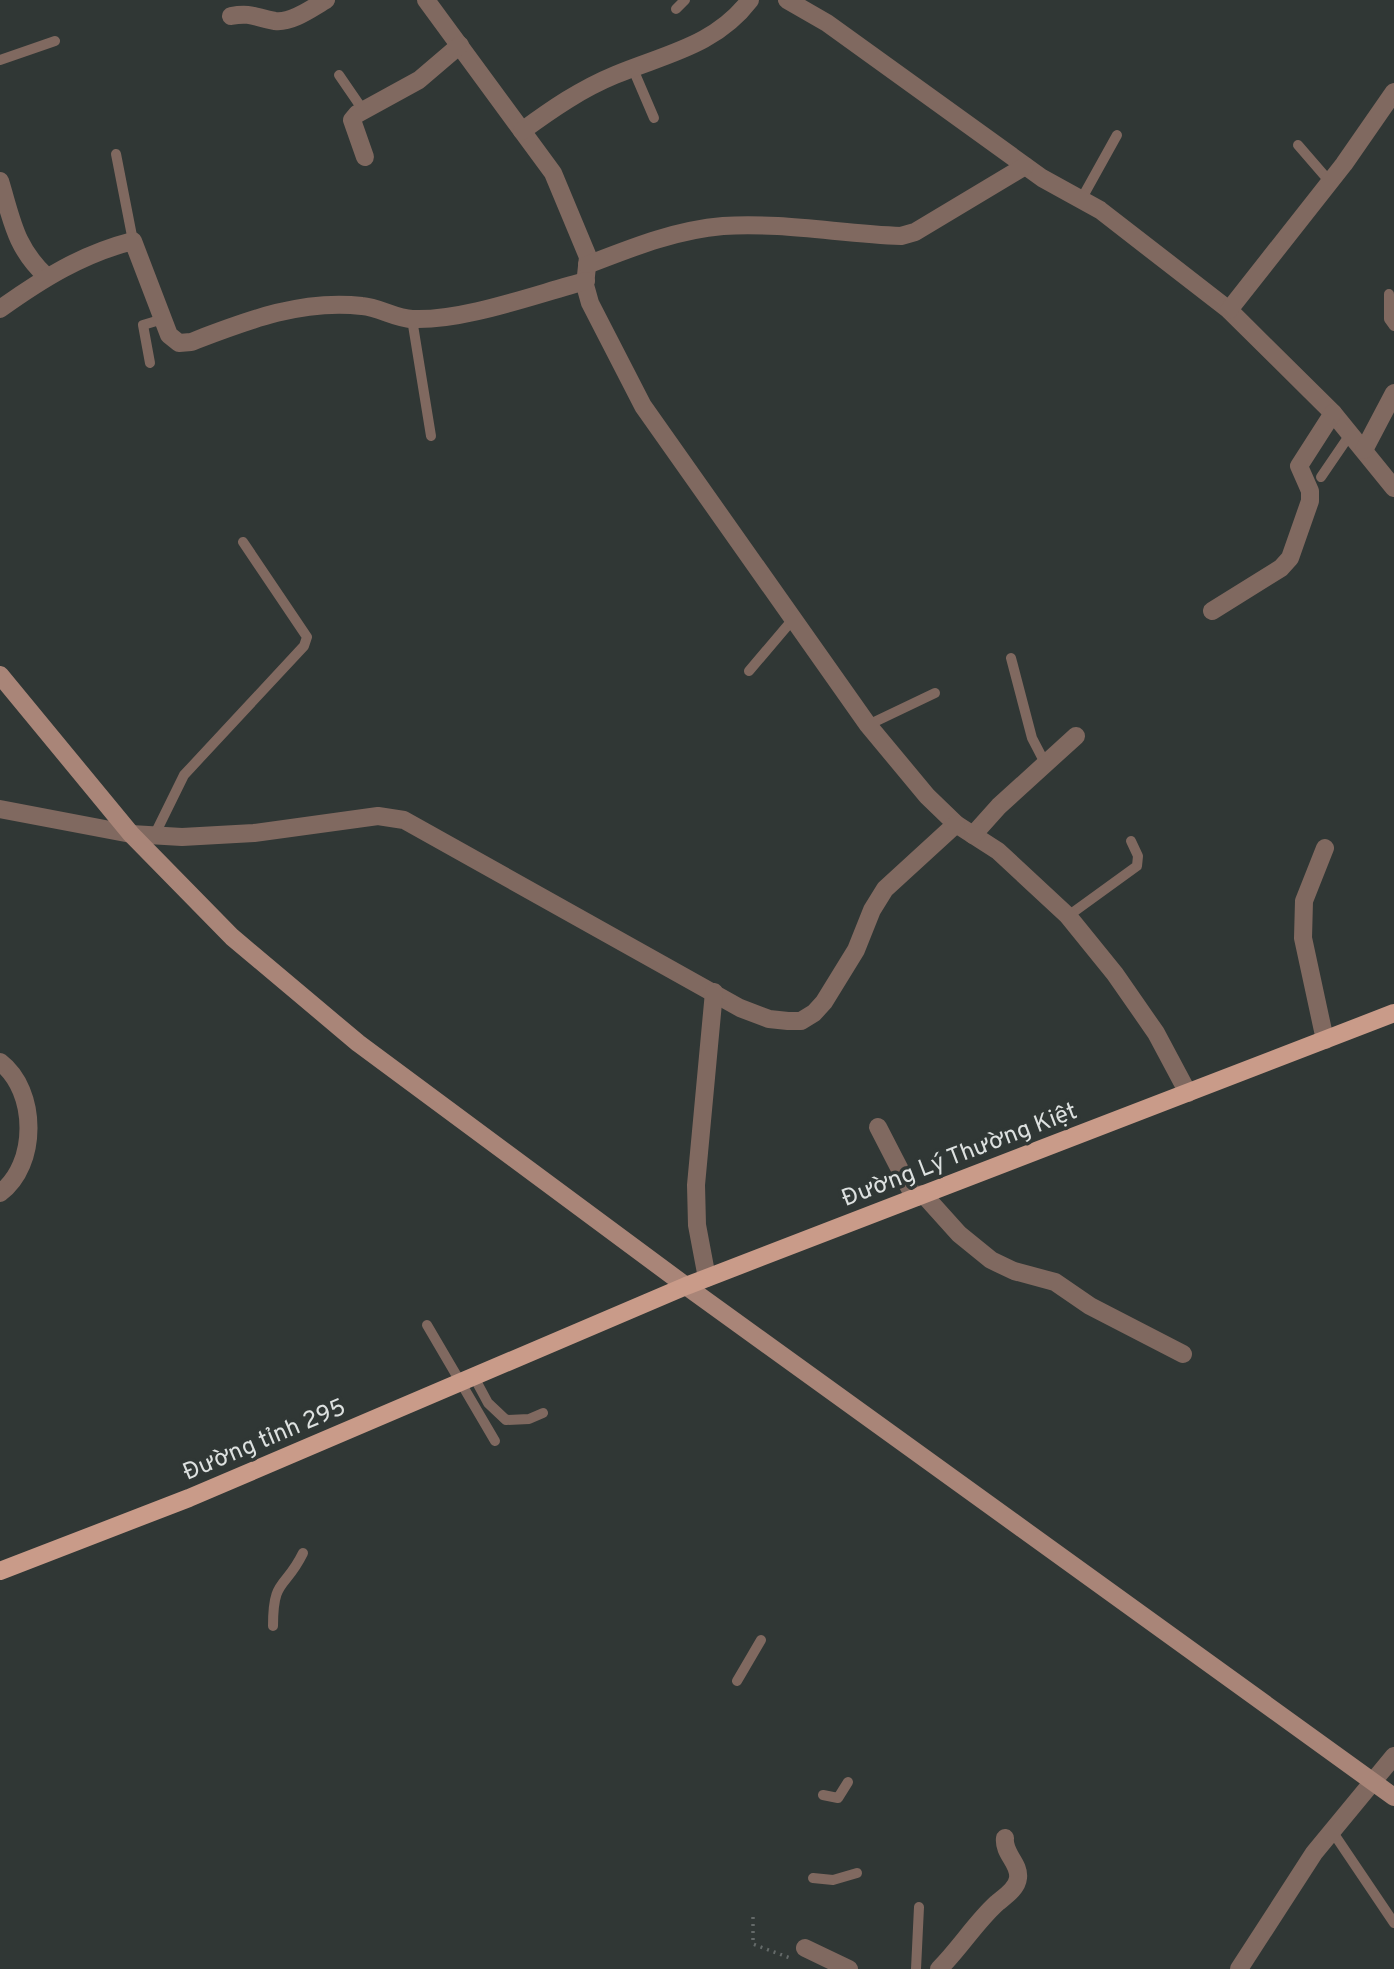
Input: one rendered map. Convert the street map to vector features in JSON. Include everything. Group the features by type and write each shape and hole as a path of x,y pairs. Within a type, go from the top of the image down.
{"main road":[{"name":"Đường Lý Thường Kiệt","path":"544,1346 686,1286 1394,1013"},
{"name":"Đường tỉnh 295","path":"0,1571 189,1498 544,1346"}],"street":[{"path":"231,16 248,13 275,21 285,20 326,0"},
{"path":"450,0 430,5 552,173 588,257 590,303 643,407 868,725 927,796 956,824 998,851 1068,916 1115,974 1156,1033 1188,1093"},
{"path":"522,131 584,90 665,59 721,30 750,0"},
{"path":"787,0 827,23 1025,166 1082,198 1229,310 1334,413 1394,488"},
{"path":"365,158 352,120 363,110 419,80 460,45"},
{"path":"1229,310 1329,182 1394,92"},
{"path":"0,309 46,276 102,249 133,241 169,335 179,343 191,342 278,310 329,304 365,306 412,319 458,314 587,273 648,242 720,226 761,225 901,236 915,232 1025,166"},
{"path":"0,181 18,244 27,258 46,276"},
{"path":"1364,450 1394,393"},
{"path":"1212,611 1281,568 1290,558 1310,500 1310,491 1299,466 1334,413"},
{"path":"0,674 131,834 232,937 315,1009 406,1081 686,1286 1394,1797"},
{"path":"973,835 999,806 1076,736"},
{"path":"0,809 131,834 182,836 254,833 378,816 404,820 740,1007 769,1018 801,1021 814,1013 824,1002 856,950 872,910 884,889 956,824"},
{"path":"1325,848 1304,901 1303,938 1325,1040"},
{"path":"707,1278 697,1225 696,1185 714,992"},
{"path":"0,1062 8,1068 22,1095 30,1137 18,1174 0,1193"},
{"path":"878,1127 911,1191 991,1260 1014,1271 1055,1282 1090,1306 1183,1354"},
{"path":"1239,1969 1314,1853 1394,1756"},
{"path":"940,1969 965,1943 984,1915 1017,1883 1018,1875 1005,1851 1005,1838"},
{"path":"798,1953 849,1969"}],"lane":[{"path":"676,9 685,0"},
{"path":"0,60 55,41"},
{"path":"633,69 654,118"},
{"path":"339,75 363,110"},
{"path":"1082,198 1117,135"},
{"path":"1298,145 1329,182"},
{"path":"116,154 133,241"},
{"path":"1389,294 1389,319 1394,326"},
{"path":"150,363 143,326 163,319"},
{"path":"412,319 431,436"},
{"path":"1321,477 1351,433"},
{"path":"155,834 184,775 304,646 307,637 243,541"},
{"path":"749,671 794,618"},
{"path":"1011,658 1032,738 1045,764"},
{"path":"868,725 935,693"},
{"path":"1068,916 1137,866 1138,856 1131,841"},
{"path":"427,1325 467,1379 506,1420 529,1419 543,1413"},
{"path":"467,1379 495,1441"},
{"path":"273,1626 274,1592 296,1567 303,1553"},
{"path":"737,1681 761,1640"},
{"path":"823,1795 838,1798 848,1783"},
{"path":"1332,1831 1394,1923"},
{"path":"814,1878 833,1880 857,1873"},
{"path":"916,1969 919,1907"}],"path":[{"path":"753,1917 753,1944 798,1953"}]}
